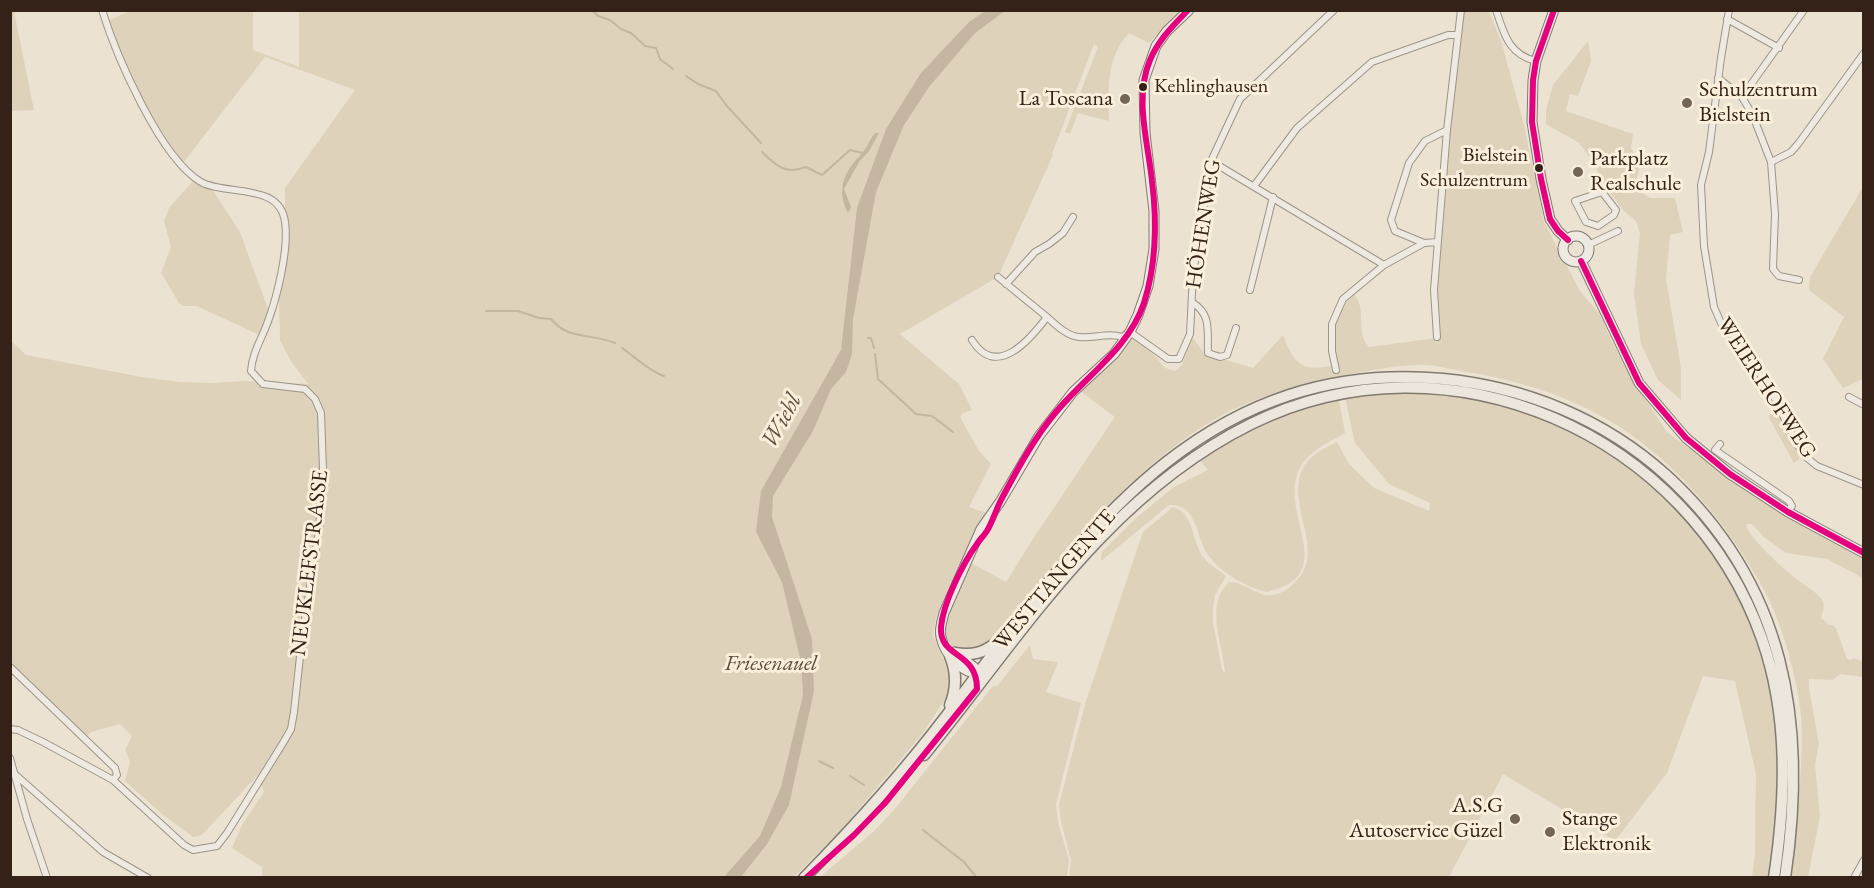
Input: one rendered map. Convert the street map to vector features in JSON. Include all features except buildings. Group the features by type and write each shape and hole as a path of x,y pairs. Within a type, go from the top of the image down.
{"main road":[{"path":"992,671 977,674 967,671 953,655 945,645 941,631 944,613 976,545 986,534 1000,502 1038,435 1073,392 1114,354 1130,332 1148,286 1154,249 1153,201 1145,133 1144,80 1156,46 1167,31 1189,10"},
{"path":"1554,10 1536,61 1532,123 1550,219 1568,240"},
{"path":"1579,237 1588,245 1588,253 1581,261 1571,261 1565,255 1564,247 1568,240 1579,237"},
{"path":"1581,261 1639,383 1686,438 1710,459 1788,512 1863,554"},
{"name":"WESTTANGENTE","path":"805,878 878,800 945,718 1059,567 1129,493 1184,449 1242,415 1299,393 1338,384 1378,379 1439,379 1479,384 1518,393 1556,406 1593,423 1646,458 1677,485 1705,515 1729,548 1750,582 1774,638 1791,718 1794,780 1785,878"},
{"name":"WESTTANGENTE","path":"805,878 854,835 885,803 975,693 1054,590 1123,513 1186,462 1237,431 1290,407 1366,390 1407,388 1437,389 1508,401 1565,422 1602,442 1637,465 1669,493 1697,524 1721,556 1749,605 1762,640 1774,679 1781,719 1782,799 1774,878"},
{"path":"953,655 978,654 1006,635"},
{"path":"945,718 956,683 953,655"},
{"path":"975,693 977,674"}],"street":[{"name":"HÖHENWEG","path":"1130,332 1168,359 1179,359 1190,334 1193,273 1210,161 1240,99 1334,10"},
{"path":"1437,337 1434,290 1461,10"},
{"path":"1496,10 1507,42 1519,55 1536,61"},
{"name":"WEIERHOFWEG","path":"1729,10 1700,199 1704,246 1714,307 1721,323 1769,387 1797,444 1806,457 1816,466 1863,485"},
{"path":"1742,97 1804,10"},
{"name":"NEUKLEFSTRASSE","path":"13,728 113,780 184,845 193,850 217,846 291,729 319,530 323,470 322,426 318,405 305,389 263,384 251,371 252,359 267,324 279,284 285,221 280,208 267,197 209,186 186,170 170,151 144,108 102,11"},
{"path":"1726,19 1779,48"},
{"path":"1254,186 1297,128 1372,62 1448,35 1458,35"},
{"path":"1771,162 1791,152 1798,144 1863,54"},
{"path":"1718,78 1742,97 1753,116 1771,162 1775,214 1773,269 1779,276 1799,280"},
{"path":"1424,243 1395,231 1391,220 1413,154 1425,141 1448,130"},
{"path":"1210,161 1384,266"},
{"path":"1602,192 1616,210 1614,215 1598,226 1586,222 1575,201 1602,192"},
{"path":"1250,290 1273,197"},
{"path":"1006,284 1035,252 1063,233 1073,217"},
{"path":"1588,245 1618,231"},
{"path":"1336,370 1332,351 1332,324 1343,299 1384,266 1424,243 1438,242"},
{"path":"998,277 1067,333 1080,338 1113,334 1122,337 1130,332"},
{"name":"HÖHENWEG","path":"1193,303 1201,308 1206,316 1208,353 1220,357 1227,355 1236,328"},
{"path":"972,340 984,355 1001,358 1031,337 1047,317"},
{"path":"1849,397 1863,405"},
{"path":"1720,444 1715,450 1789,501 1792,506 1788,512"},
{"path":"10,667 116,768 117,775 113,780"},
{"path":"10,758 47,878"},
{"path":"10,770 103,852 148,878"},
{"path":"1854,877 1863,860"}],"green space":[{"path":"10,11 14,11 34,110 11,111"},
{"name":"Friesenauel","path":"130,11 253,11 253,50 299,67 299,11 1181,11 1149,43 1129,33 1121,43 1112,64 1109,86 1109,121 1078,113 1070,134 1065,132 1098,47 1094,44 1053,155 998,277 900,334 959,384 972,410 963,413 960,417 979,451 991,464 969,507 987,513 936,617 933,635 951,677 948,695 923,733 843,828 794,877 262,877 262,867 232,848 242,825 264,792 257,776 202,835 193,837 162,814 125,781 130,762 125,750 132,736 120,724 91,732 81,741 11,672 10,340 26,355 142,377 180,382 244,381 308,384 292,363 280,340 279,297 285,261 285,188 355,90 265,57 183,163 152,117 107,21"},
{"path":"1464,11 1489,11 1502,44 1524,125 1544,222 1580,291 1601,316 1612,342 1639,390 1667,432 1720,471 1863,559 1863,578 1827,559 1786,553 1764,537 1752,524 1746,524 1754,538 1771,557 1821,598 1824,605 1821,618 1836,628 1847,659 1854,658 1863,662 1863,677 1840,674 1833,680 1809,679 1819,744 1815,765 1820,816 1808,877 1788,877 1801,769 1802,733 1799,702 1792,667 1777,618 1756,576 1710,510 1653,452 1610,421 1593,412 1559,396 1523,384 1429,365 1411,365 1310,383 1242,405 1217,418 1175,446 1113,499 1061,556 990,645 980,649 956,649 949,641 946,631 950,607 971,563 1006,582 1115,417 1080,391 1107,367 1131,338 1134,337 1149,349 1165,368 1175,371 1182,365 1192,337 1204,353 1253,368 1283,335 1292,354 1301,364 1315,368 1336,365 1334,326 1336,318 1354,295 1360,307 1362,335 1369,347 1437,338 1435,286 1455,76"},
{"path":"1588,41 1591,61 1578,96 1570,94 1566,111 1633,134 1631,148 1640,164 1636,182 1641,192 1650,198 1675,198 1683,232 1670,235 1666,279 1681,368 1681,400 1658,380 1641,344 1634,294 1640,233 1636,221 1623,210 1599,177 1596,165 1579,143 1546,124 1546,110 1553,85"},
{"path":"194,180 214,192 240,232 273,323 257,334 197,306 184,306 179,303 161,273 171,247 164,221 169,208"},
{"path":"1863,187 1863,379 1843,388 1823,359 1844,317 1809,290 1810,277"},
{"path":"1409,392 1480,399 1527,413 1561,427 1630,466 1675,505 1705,540 1731,583 1754,635 1772,703 1779,772 1778,806 1768,877 1752,877 1755,855 1756,774 1735,681 1703,676 1667,773 1615,841 1503,774 1449,877 1069,877 1071,860 1059,805 1085,704 1143,532 1173,507 1180,510 1189,522 1204,558 1226,576 1215,595 1213,608 1213,622 1222,670 1225,673 1216,613 1222,592 1229,582 1235,582 1261,594 1276,594 1291,586 1305,569 1308,555 1298,495 1299,480 1304,466 1315,455 1337,442 1349,464 1374,488 1429,511 1430,503 1389,484 1355,443 1346,402 1346,398"},
{"path":"1339,400 1345,433 1313,453 1299,470 1295,487 1296,505 1305,558 1301,572 1289,584 1267,592 1251,587 1227,573 1213,562 1204,548 1190,515 1178,506 1169,505 1101,561 1102,552 1135,519 1174,487 1208,470 1198,458 1245,431 1326,402"},
{"path":"1777,411 1782,417 1800,458 1794,463 1768,416"},
{"path":"1030,645 1033,659 1058,662 1046,692 1081,703 1056,804 1058,822 1069,860 1067,877 820,877 873,832 894,810 993,686 997,686"}],"shaded area":[{"path":"985,11 1005,11 975,33 929,87 904,125 876,192 853,319 852,354 846,372 831,389 813,431 773,496 772,517 812,639 814,691 789,805 767,844 741,877 724,877 760,836 781,787 803,695 801,662 782,582 756,532 761,491 841,350 857,208 886,129 921,73 969,22"},
{"path":"875,133 879,133 844,189 851,207 848,213 842,196 844,181"}],"waterway":[{"path":"592,10 598,16 610,20 621,29 631,33 645,46 656,48 660,59 673,69"},
{"path":"686,76 716,91 761,143"},
{"path":"762,152 782,168 793,170 806,167 822,175 850,150 863,153"},
{"path":"486,311 518,311 539,318 551,319 558,326 572,333 615,343"},
{"path":"868,338 871,338 874,348"},
{"path":"622,348 664,376"},
{"path":"875,354 878,379 916,414 932,416 953,432"},
{"path":"819,761 833,768"},
{"path":"850,776 864,785"},
{"path":"923,830 964,862 977,878"}],"transit line":[{"path":"806,878 854,835 885,803 977,689 971,667 946,645 942,637 941,627 946,607 960,572 987,531 1001,500 1033,443 1067,399 1117,348 1128,334 1144,303 1151,274 1155,227 1143,105 1145,75 1154,52 1167,33 1188,10"},
{"path":"1554,10 1536,61 1532,122 1550,219 1568,240"},
{"path":"1581,261 1639,383 1686,438 1730,474 1788,512 1864,553"}],"place":[{"name":"Kehlinghausen","path":"1143,87"},
{"name":"La Toscana","path":"1125,99"},
{"name":"Schulzentrum Bielstein","path":"1687,103"},
{"name":"Bielstein Schulzentrum","path":"1539,168"},
{"name":"Parkplatz Realschule","path":"1578,172"},
{"name":"A.S.G Autoservice Güzel","path":"1515,819"},
{"name":"Stange Elektronik","path":"1550,832"}],"water label":[{"name":"Wiehl","path":"782,421"}]}
